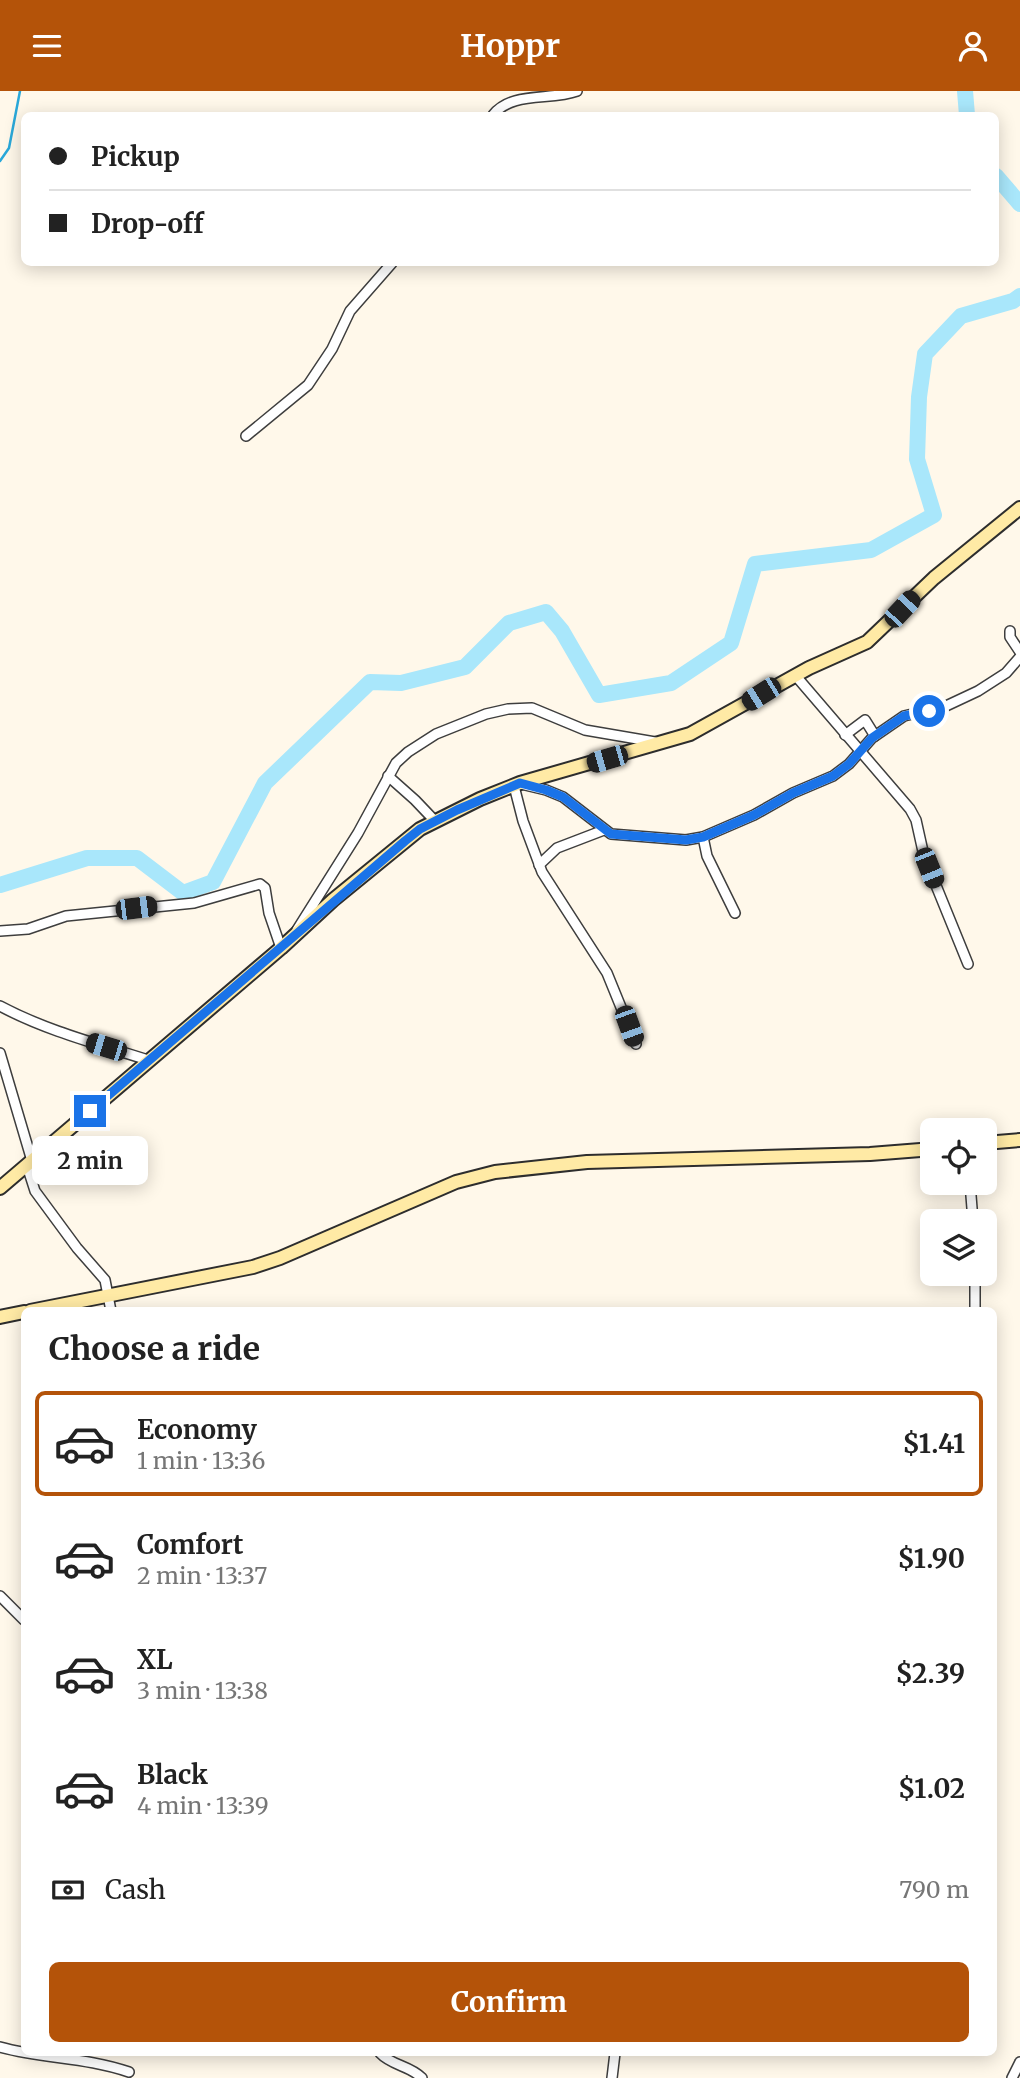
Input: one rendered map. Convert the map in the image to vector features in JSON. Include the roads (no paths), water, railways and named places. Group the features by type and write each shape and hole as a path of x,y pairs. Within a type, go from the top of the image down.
{"street":[{"path":"497,112 513,101 559,96 577,91"},
{"path":"246,436 308,385 332,349 350,311 388,266"},
{"path":"0,1188 393,850 435,821 517,785 663,743 706,726 795,675 875,637 934,577 1020,508"},
{"path":"517,785 546,790 563,797 604,830 620,836 686,840 703,837 833,776 849,764 875,736 907,715 946,706 978,691 1006,673 1020,654 1010,637 1010,631"},
{"path":"795,675 910,809 916,820 924,856 968,964"},
{"path":"295,935 303,918 358,833 388,776 402,757 423,741 460,723 508,709 532,708 584,730 663,743"},
{"path":"845,735 865,720 875,736"},
{"path":"388,776 435,821"},
{"path":"517,785 539,865 607,973 636,1044"},
{"path":"539,865 557,848 604,830"},
{"path":"703,837 707,856 735,913"},
{"path":"0,931 27,929 57,918 194,903 260,884 265,888 281,948"},
{"path":"0,1006 34,1023 148,1060"},
{"path":"0,1053 35,1191 103,1276 110,1307"},
{"path":"997,1142 1020,1140"},
{"path":"48,1307 237,1271 280,1258 456,1182 495,1172 587,1162 870,1154 920,1150"},
{"path":"975,1286 975,1307"},
{"path":"0,1317 21,1312"},
{"path":"0,1596 21,1617"},
{"path":"0,2047 21,2052"},
{"path":"44,2056 90,2060 129,2072"},
{"path":"383,2056 388,2061 413,2069 422,2078"},
{"path":"612,2078 615,2056"},
{"path":"1012,2078 1020,2062"}],"waterway":[{"path":"0,161 9,148 20,91"},
{"path":"965,91 967,112"},
{"path":"999,180 1020,204"},
{"path":"0,885 87,858 137,858 183,893 213,882 265,783 370,682 401,683 465,667 509,623 546,612 562,631 599,695 671,683 731,643 755,564 871,550 934,515 917,459 919,397 925,354 961,316 1013,301 1020,296"}]}
